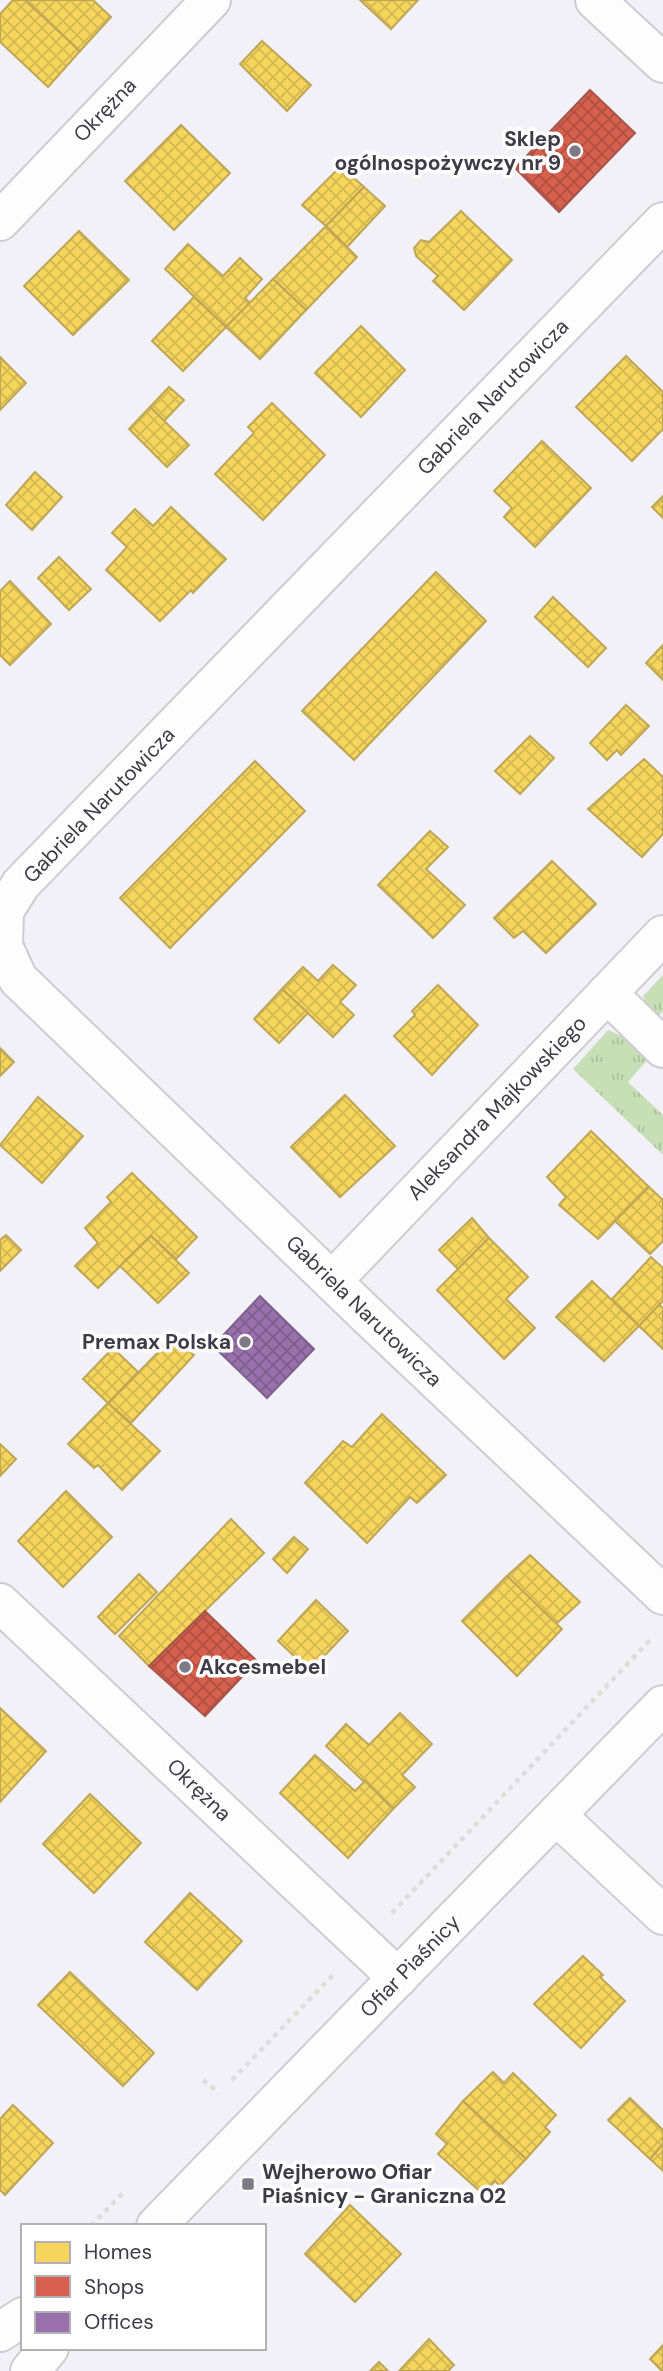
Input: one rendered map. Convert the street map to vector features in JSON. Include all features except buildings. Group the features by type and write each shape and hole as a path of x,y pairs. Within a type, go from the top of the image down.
{"street":[{"name":"Okrężna","path":"0,221 211,0"},
{"path":"595,0 663,63"},
{"name":"Gabriela Narutowicza","path":"663,222 22,884 4,911 3,946 18,979 663,1595"},
{"name":"Aleksandra Majkowskiego","path":"332,1281 663,935"},
{"path":"607,993 663,1048"},
{"name":"Okrężna","path":"0,1602 398,1978"},
{"name":"Ofiar Piaśnicy","path":"158,2224 663,1705"},
{"path":"557,1816 663,1915"},
{"path":"0,2332 21,2318"},
{"path":"30,2371 47,2350"}],"path":[{"path":"203,2080 219,2093"}],"green space":[{"path":"663,975 663,1011 657,1018 648,1009 643,996"},
{"path":"608,1030 626,1038 650,1057 628,1082 663,1115 663,1155 573,1069"}],"place":[{"name":"Sklep ogólnospożywczy nr 9","path":"575,151"},
{"name":"Premax Polska","path":"245,1342"},
{"name":"Akcesmebel","path":"185,1667"},
{"name":"Wejherowo Ofiar Piaśnicy - Graniczna 02","path":"248,2184"}]}
